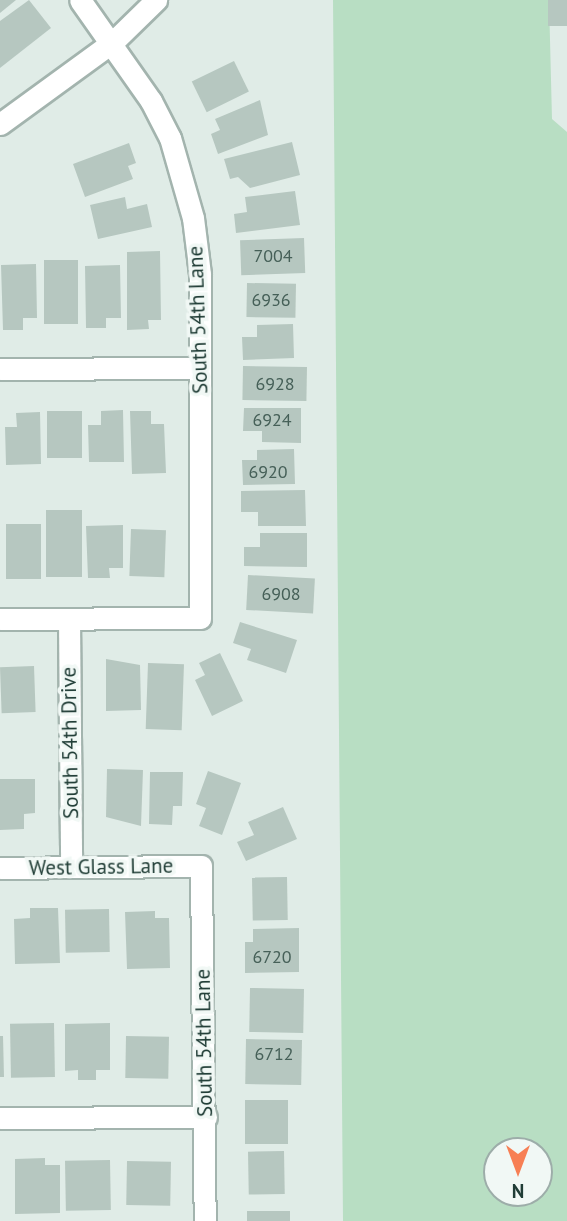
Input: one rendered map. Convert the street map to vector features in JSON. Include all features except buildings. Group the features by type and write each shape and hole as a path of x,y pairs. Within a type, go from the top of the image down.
{"street":[{"name":"South 54th Lane","path":"69,619 200,618 200,274 183,176 151,101 114,41 80,0"},
{"path":"0,124 114,41 156,0"},
{"path":"0,369 200,368"},
{"path":"0,619 69,619"},
{"name":"South 54th Drive","path":"69,619 71,867"},
{"name":"South 54th Lane","path":"201,866 206,1117 205,1221"},
{"name":"West Glass Lane","path":"0,868 201,866"},
{"path":"0,1118 206,1117"}],"green space":[{"path":"333,0 549,0 552,119 567,132 567,1221 343,1221"}]}
